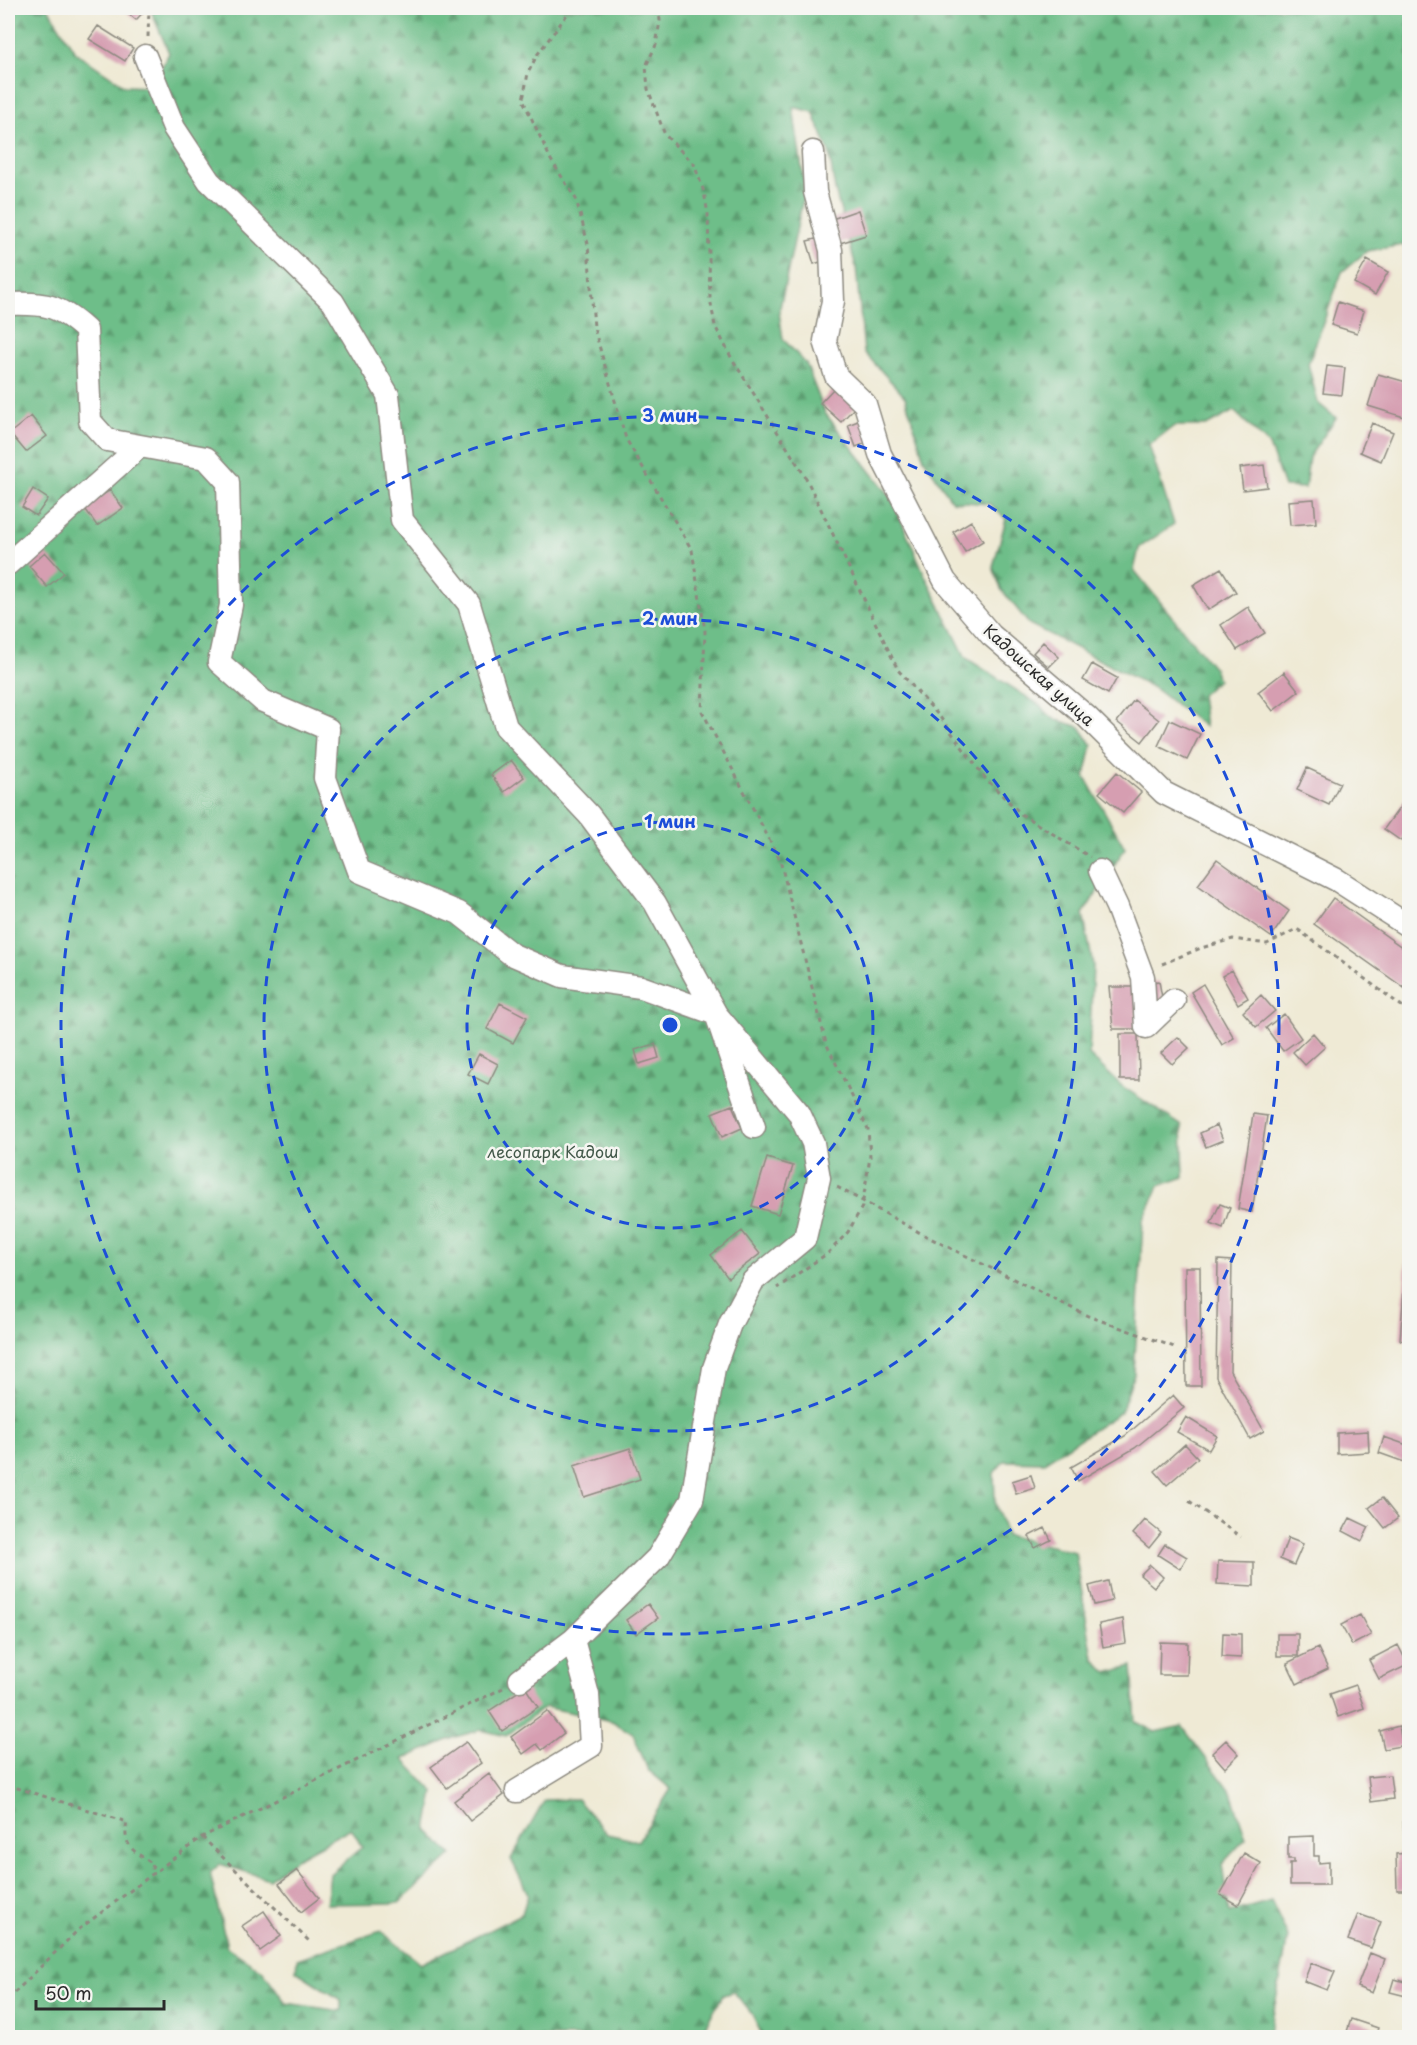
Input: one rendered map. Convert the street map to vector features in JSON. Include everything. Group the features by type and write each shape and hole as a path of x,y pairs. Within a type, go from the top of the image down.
{"street":[{"path":"145,56 174,128 209,180 333,302 388,395 402,520 469,604 507,727 589,815 655,903 716,1014 754,1127"},
{"name":"Кадошская улица","path":"813,152 815,192 831,250 832,301 825,341 836,376 865,404 880,454 945,580 991,635 1087,717 1164,793 1337,880 1408,924"},
{"path":"8,304 39,303 65,311 86,330 90,421 108,440 206,458 228,482 231,605 219,662 263,701 328,729 325,778 359,871 459,913 511,954 562,976 641,987 716,1014 799,1113 813,1143 819,1178 805,1238 753,1281 730,1324 714,1368 692,1500 658,1557 573,1640 520,1680"},
{"path":"8,564 139,447"},
{"path":"1100,871 1117,907 1143,977 1146,1027 1174,1000"},
{"path":"517,1791 591,1746 588,1695 573,1640"}],"path":[{"path":"145,56 149,8"},
{"path":"572,8 537,55 528,73 523,100 551,160 576,199 588,244 594,328 626,439 692,550 705,631 702,711 780,860 826,1043 867,1130 870,1157 863,1202 848,1232 828,1253 770,1293 757,1297 745,1296"},
{"path":"659,8 660,21 656,45 646,66 648,89 665,135 694,164 705,192 708,213 710,298 716,326 731,357 806,478 898,670 940,717 985,778 1021,814 1089,856 1100,871"},
{"path":"1162,964 1201,948 1233,939 1266,944 1297,929 1410,1012"},
{"path":"819,1178 926,1236 1088,1316 1177,1348"},
{"path":"1189,1501 1241,1537"},
{"path":"8,1999 78,1930 202,1837 520,1680"},
{"path":"8,1787 11,1786 127,1822 124,1836 131,1849 153,1864 150,1876"},
{"path":"202,1837 309,1941"}],"green space":[{"name":"лесопарк Кадош","path":"8,8 48,8 75,52 125,86 151,87 169,53 150,8 1409,8 1409,252 1403,245 1367,251 1342,272 1308,364 1318,403 1336,418 1309,457 1305,488 1284,487 1269,445 1234,411 1206,426 1174,426 1149,445 1174,524 1139,548 1134,570 1214,668 1218,680 1201,695 1205,727 1154,688 1029,624 1001,589 993,567 1006,519 990,504 952,501 924,459 905,397 864,352 856,267 835,190 829,152 813,112 793,107 805,190 779,312 783,339 806,364 825,413 891,497 924,573 966,658 1038,704 1054,719 1080,727 1092,745 1085,777 1125,848 1083,914 1093,965 1089,1055 1122,1086 1182,1126 1184,1177 1159,1186 1143,1221 1134,1374 1121,1412 1044,1462 1004,1461 994,1473 995,1501 1006,1535 1075,1552 1093,1658 1107,1673 1132,1666 1136,1722 1155,1732 1182,1726 1231,1792 1246,1838 1222,1864 1229,1913 1271,1901 1288,1937 1269,2037 763,2037 752,2014 734,1992 723,1995 699,2037 8,2038","holes":["545,1707 612,1721 633,1734 648,1770 671,1789 638,1841 607,1834 577,1799 545,1800 511,1859 528,1894 522,1914 421,1964 381,1931 297,1959 296,1971 341,2000 341,2011 286,2003 263,1971 227,1947 210,1873 220,1864 269,1879 298,1857 351,1828 362,1847 330,1874 326,1904 399,1903 452,1855 427,1830 434,1792 403,1759 455,1737 481,1730 506,1736"]}],"building":[{"path":"122,8 147,8 136,20"},
{"path":"98,26 133,48 125,61 89,39"},
{"path":"858,210 866,235 840,243 832,219"},
{"path":"820,238 826,260 814,264 807,241"},
{"path":"1367,260 1388,272 1375,295 1354,283"},
{"path":"1338,302 1364,311 1357,333 1331,325"},
{"path":"1327,366 1345,368 1342,395 1323,393"},
{"path":"1378,374 1410,383 1410,398 1404,417 1368,406"},
{"path":"835,387 856,406 841,422 820,403"},
{"path":"31,416 47,436 26,452 10,433"},
{"path":"863,419 871,441 856,447 848,425"},
{"path":"1372,423 1393,432 1381,461 1360,452"},
{"path":"1264,465 1267,487 1243,490 1240,468"},
{"path":"33,489 48,499 36,516 22,507"},
{"path":"110,490 123,508 97,526 84,507"},
{"path":"1314,499 1316,523 1290,525 1288,501"},
{"path":"971,521 983,541 965,552 953,532"},
{"path":"45,552 64,573 47,587 29,566"},
{"path":"1221,568 1236,592 1208,610 1193,585"},
{"path":"1248,607 1265,633 1237,650 1221,625"},
{"path":"1043,642 1059,657 1049,667 1033,653"},
{"path":"1092,664 1117,678 1108,694 1083,680"},
{"path":"1284,672 1299,691 1273,711 1258,692"},
{"path":"1134,700 1159,720 1142,742 1117,722"},
{"path":"1170,720 1200,734 1187,760 1158,746"},
{"path":"511,760 524,777 504,792 491,775"},
{"path":"1307,768 1340,783 1329,805 1297,790"},
{"path":"1117,772 1141,792 1123,813 1099,793"},
{"path":"1410,793 1410,828 1401,841 1384,829"},
{"path":"1217,859 1289,911 1271,937 1198,885"},
{"path":"1333,898 1410,953 1410,992 1314,924"},
{"path":"1232,970 1248,998 1238,1004 1222,976"},
{"path":"1159,981 1164,1009 1150,1012 1145,983"},
{"path":"1203,984 1234,1038 1222,1045 1191,992"},
{"path":"1109,987 1139,987 1135,1029 1113,1029"},
{"path":"1261,995 1275,1011 1256,1027 1243,1012"},
{"path":"500,1003 527,1017 513,1043 487,1029"},
{"path":"1284,1014 1301,1038 1283,1051 1266,1028"},
{"path":"1313,1033 1325,1047 1305,1065 1293,1052"},
{"path":"1120,1034 1138,1034 1139,1080 1120,1080"},
{"path":"1178,1037 1189,1048 1172,1064 1161,1053"},
{"path":"655,1044 659,1058 639,1064 635,1050"},
{"path":"479,1054 498,1064 488,1084 468,1074"},
{"path":"732,1105 742,1128 722,1137 712,1113"},
{"path":"1253,1114 1267,1116 1252,1212 1238,1209"},
{"path":"1217,1125 1223,1140 1206,1147 1200,1133"},
{"path":"767,1158 793,1166 778,1214 752,1206"},
{"path":"1220,1204 1230,1208 1223,1228 1211,1223"},
{"path":"742,1231 760,1254 728,1278 711,1255"},
{"path":"1408,1238 1410,1238 1410,1341 1400,1340"},
{"path":"1218,1260 1232,1261 1230,1371 1264,1431 1250,1439 1216,1377"},
{"path":"1185,1267 1200,1267 1201,1386 1186,1386"},
{"path":"1173,1395 1184,1408 1135,1448 1078,1481 1071,1467 1125,1436"},
{"path":"1186,1417 1217,1436 1209,1450 1177,1432"},
{"path":"1368,1431 1369,1452 1337,1454 1337,1433"},
{"path":"1384,1437 1410,1446 1407,1463 1379,1453"},
{"path":"1185,1444 1198,1458 1167,1485 1155,1471"},
{"path":"630,1448 640,1479 584,1497 574,1466"},
{"path":"1031,1475 1035,1488 1016,1494 1012,1481"},
{"path":"1382,1498 1398,1518 1385,1528 1369,1508"},
{"path":"1350,1518 1369,1527 1362,1541 1343,1531"},
{"path":"1145,1520 1161,1533 1149,1548 1133,1534"},
{"path":"1045,1528 1051,1540 1035,1548 1029,1536"},
{"path":"1288,1538 1303,1544 1294,1565 1280,1559"},
{"path":"1165,1544 1187,1557 1180,1569 1158,1555"},
{"path":"1218,1561 1254,1562 1254,1586 1217,1584"},
{"path":"1150,1565 1163,1577 1154,1587 1140,1575"},
{"path":"1108,1581 1112,1601 1094,1605 1089,1586"},
{"path":"648,1604 658,1618 636,1634 626,1620"},
{"path":"1360,1615 1371,1635 1352,1645 1341,1625"},
{"path":"1123,1619 1126,1643 1103,1647 1099,1624"},
{"path":"1223,1633 1241,1634 1241,1658 1222,1657"},
{"path":"1277,1634 1298,1634 1298,1656 1277,1656"},
{"path":"1160,1642 1188,1643 1187,1675 1159,1675"},
{"path":"1398,1645 1408,1665 1379,1679 1369,1660"},
{"path":"1318,1648 1328,1669 1297,1684 1287,1663"},
{"path":"1356,1685 1364,1708 1338,1717 1330,1694"},
{"path":"525,1687 538,1707 502,1731 489,1711"},
{"path":"547,1711 564,1733 542,1750 537,1744 523,1754 511,1737"},
{"path":"1399,1726 1401,1737 1410,1735 1410,1760 1404,1761 1400,1746 1384,1749 1380,1731"},
{"path":"1226,1740 1239,1754 1225,1768 1212,1753"},
{"path":"466,1742 481,1763 447,1788 431,1767"},
{"path":"489,1774 504,1795 470,1821 454,1801"},
{"path":"1390,1775 1393,1799 1371,1802 1368,1777"},
{"path":"1403,1812 1410,1812 1410,1841 1404,1841"},
{"path":"1314,1836 1314,1856 1319,1856 1319,1863 1329,1862 1329,1885 1290,1885 1290,1863 1294,1863 1294,1859 1288,1859 1288,1837"},
{"path":"1244,1853 1261,1863 1238,1905 1220,1895"},
{"path":"1410,1853 1410,1890 1397,1890 1396,1854"},
{"path":"297,1870 319,1898 301,1912 279,1884"},
{"path":"264,1911 281,1936 260,1951 242,1926"},
{"path":"1358,1914 1381,1922 1371,1948 1348,1940"},
{"path":"1370,1953 1385,1959 1372,1993 1357,1987"},
{"path":"1311,1963 1335,1972 1327,1990 1304,1981"},
{"path":"1394,1979 1410,1983 1410,1997 1390,1992"},
{"path":"1351,2019 1378,2028 1375,2038 1345,2038"}]}
